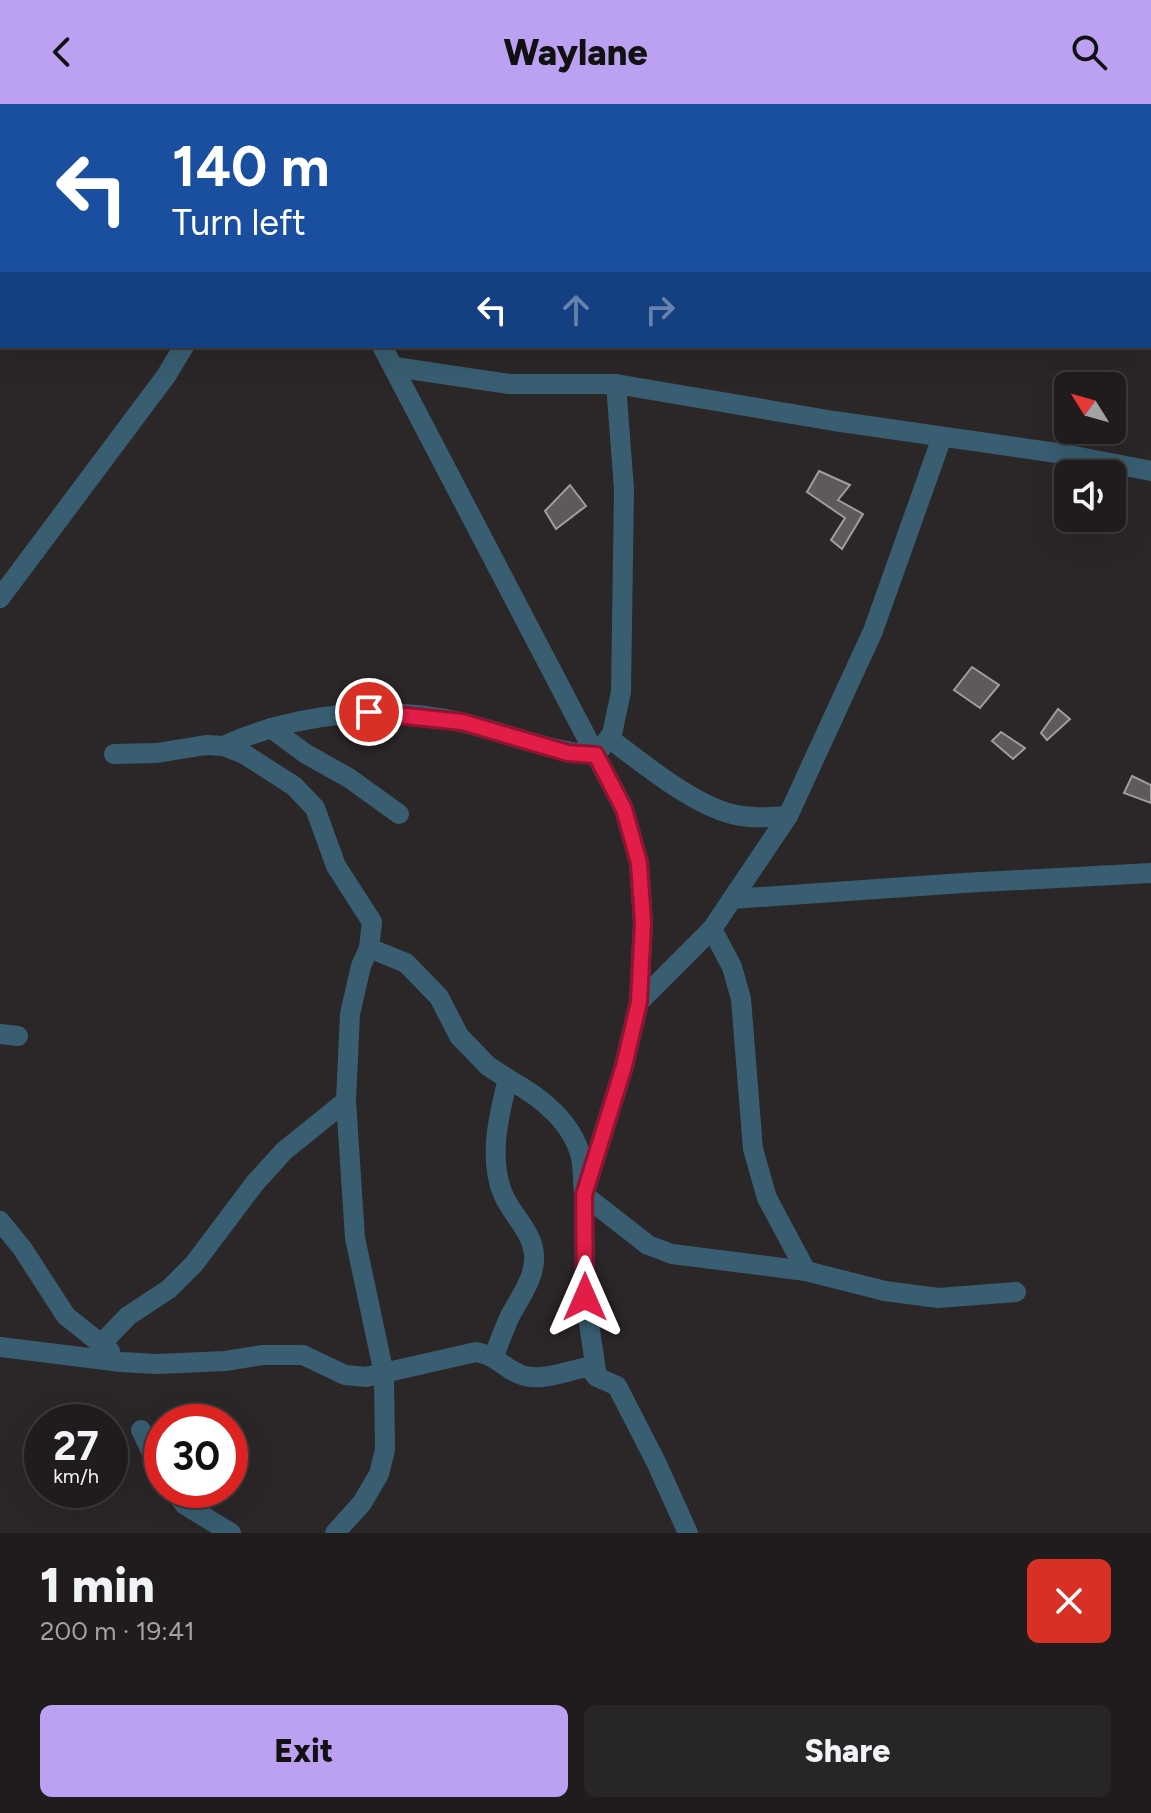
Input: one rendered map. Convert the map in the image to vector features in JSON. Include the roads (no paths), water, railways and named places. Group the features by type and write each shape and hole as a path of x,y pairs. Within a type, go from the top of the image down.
{"street":[{"path":"0,598 166,376 183,348"},
{"path":"383,348 602,747 639,863 643,923 639,1002 624,1066 584,1195"},
{"path":"395,367 509,384 616,384 1064,454 1151,471"},
{"path":"602,747 617,716 621,692 624,489 616,384"},
{"path":"639,1002 712,929 788,816 873,631 942,437"},
{"path":"223,746 271,728 337,714 369,712 408,715 462,722 568,753 602,747 701,802 729,814 757,818 788,816"},
{"path":"271,728 399,814"},
{"path":"114,754 223,746 244,754 294,786 315,808 336,866 372,922 369,948 361,966 350,1014 346,1101 355,1238 384,1374 385,1450 379,1474 362,1503 335,1533"},
{"path":"732,899 1151,873"},
{"path":"712,929 732,967 741,999 753,1149 767,1198 806,1271"},
{"path":"369,948 406,963 439,997 459,1036 488,1066 536,1094 572,1136 582,1160 585,1297 597,1377"},
{"path":"494,1356 527,1287 534,1254 527,1232 502,1193 497,1167 498,1120 508,1079"},
{"path":"102,1343 128,1316 169,1289 194,1264 255,1183 284,1151 346,1101"},
{"path":"584,1195 648,1245 672,1254 806,1271 885,1291 938,1298 1016,1292"},
{"path":"0,1221 22,1248 66,1316 121,1362"},
{"path":"0,1347 158,1364 225,1361 263,1355 303,1355 345,1375 366,1377 476,1352 494,1356 516,1373 538,1379 588,1367 597,1377 617,1386 688,1533"},
{"path":"141,1430 144,1436"},
{"path":"190,1508 231,1533"}]}
